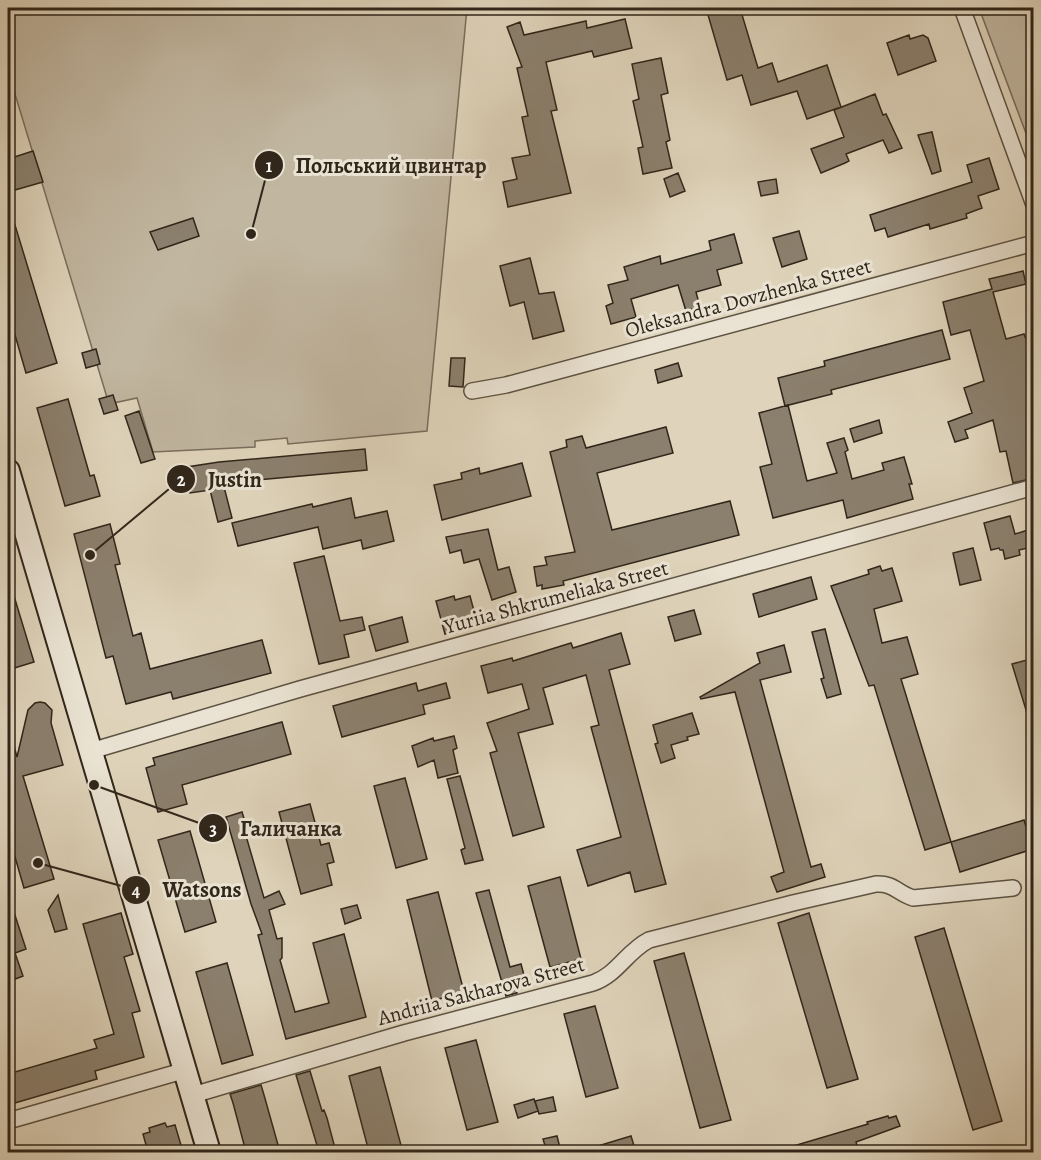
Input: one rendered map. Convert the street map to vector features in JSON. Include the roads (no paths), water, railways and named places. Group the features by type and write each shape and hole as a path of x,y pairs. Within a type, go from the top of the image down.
{"street":[{"path":"962,8 1034,205"},
{"name":"Oleksandra Dovzhenka Street","path":"472,391 506,385 1034,243"},
{"path":"9,482 209,1152"},
{"name":"Yuriia Shkrumeliaka Street","path":"91,751 300,689 1034,487"},
{"name":"Andriia Sakharova Street","path":"193,1095 592,983 612,973 635,950 649,940 793,903 887,883 913,898 1013,888"},
{"path":"8,1121 186,1070"}],"place":[{"name":"Польський цвинтар","path":"251,234"},
{"name":"Justin","path":"90,555"},
{"name":"Галичанка","path":"94,785"},
{"name":"Watsons","path":"38,863"}]}
